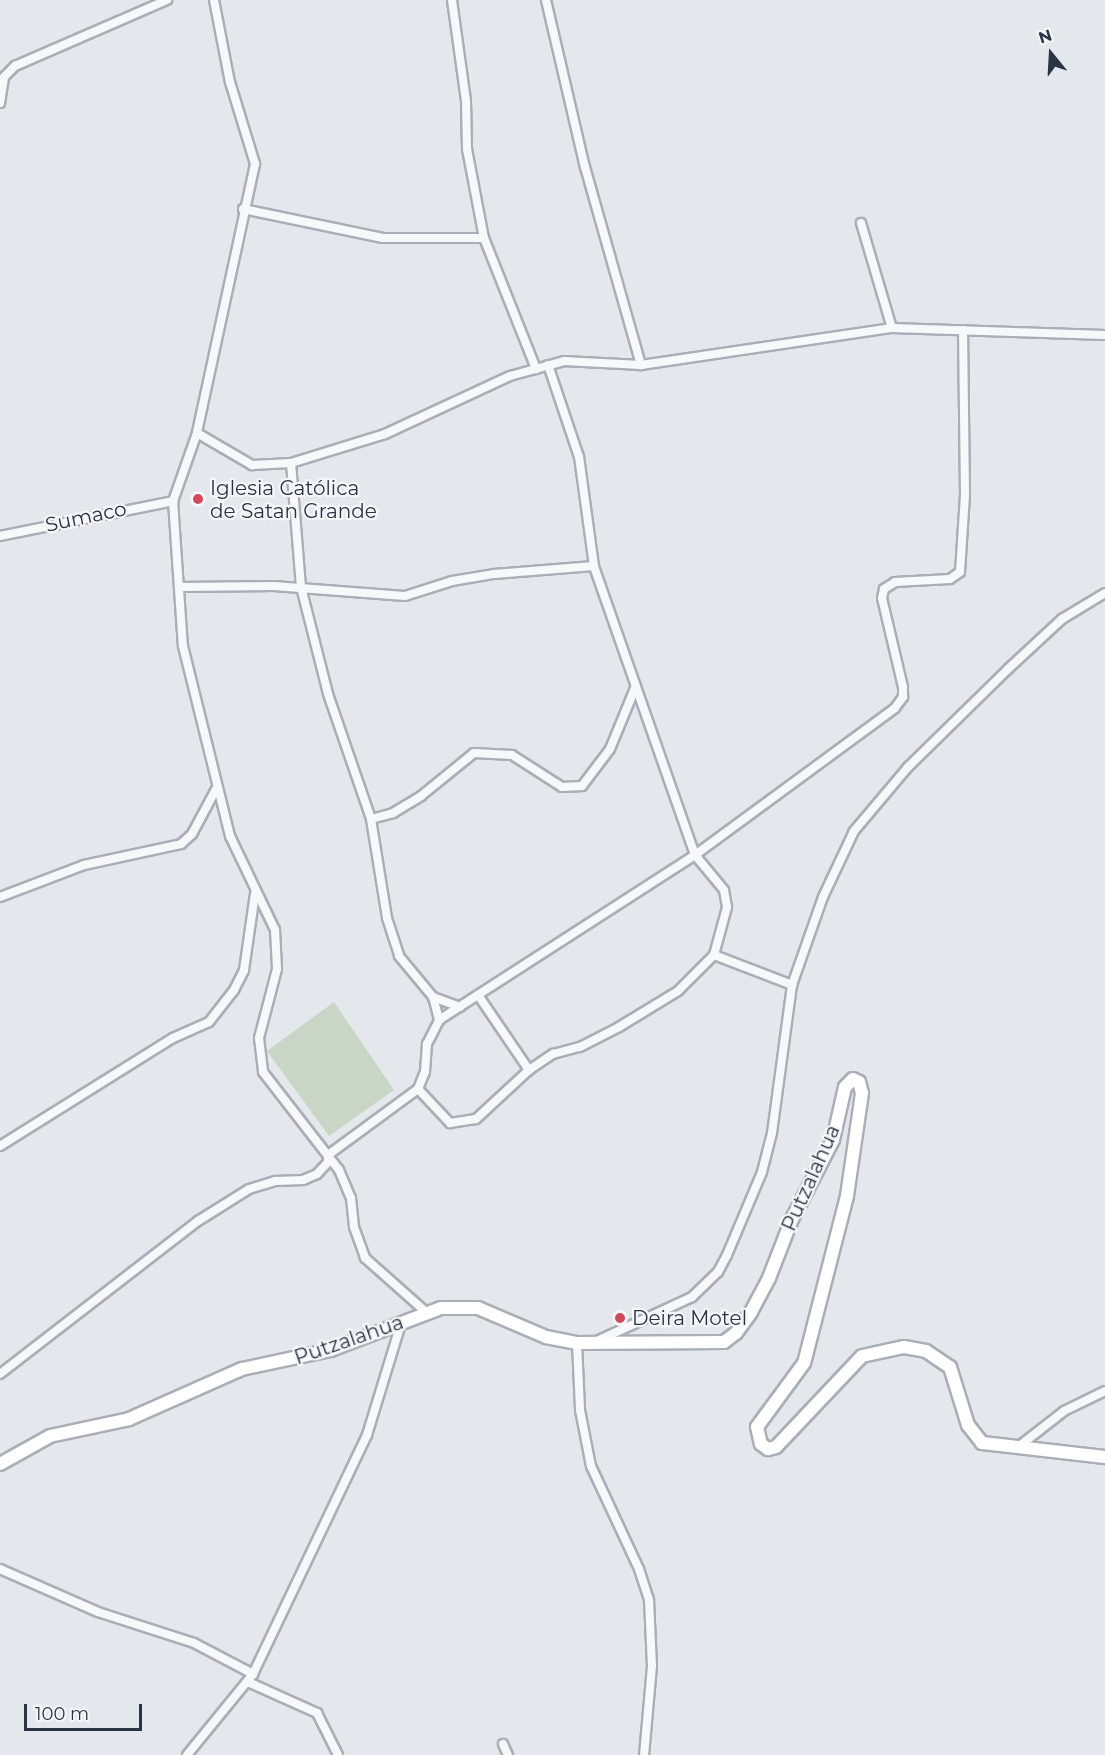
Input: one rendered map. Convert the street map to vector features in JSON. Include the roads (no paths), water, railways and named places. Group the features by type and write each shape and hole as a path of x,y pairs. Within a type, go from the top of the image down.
{"street":[{"path":"0,103 4,77 15,66 168,0"},
{"path":"214,0 230,82 254,152 255,164 243,209 197,433 174,501 183,646 216,789 230,836 255,894 269,912 278,948 258,1056 263,1072 328,1155 346,1186 354,1227 365,1258 425,1311"},
{"path":"452,0 466,101 467,149 484,238 536,369"},
{"path":"546,0 585,167 641,365"},
{"path":"243,209 383,238 484,238"},
{"path":"861,223 892,328"},
{"path":"197,433 252,465 291,463 385,434 510,376 548,365 583,361 641,365 892,328 1105,335"},
{"path":"328,1155 418,1089 425,1072 427,1044 439,1020 695,855 841,750 895,708 903,698 901,671 882,598 884,589 895,582 950,579 960,572 965,494 963,330"},
{"path":"418,1089 450,1123 464,1124 476,1119 529,1070 553,1054 580,1047 668,997 714,955 727,907 724,890 695,855 594,566 579,457 548,365"},
{"path":"291,463 301,587 328,694 371,819 393,939 399,956 433,997 439,1020"},
{"name":"Sumaco","path":"0,536 174,501"},
{"path":"180,587 301,587 405,596 452,581 494,574 594,566"},
{"path":"594,1342 682,1303 718,1272 762,1172 772,1134 792,985 823,897 855,831 908,767 1008,669 1062,619 1105,593"},
{"path":"371,819 393,813 421,796 474,753 512,755 562,787 582,786 610,749 636,686"},
{"path":"0,897 84,865 181,844 192,834 216,789"},
{"path":"0,1146 144,1055 209,1022 234,990 244,970 255,894"},
{"path":"714,955 792,985"},
{"path":"478,995 529,1070"},
{"path":"433,997 460,1007"},
{"name":"Putzalahua","path":"0,1464 50,1436 129,1419 242,1369 303,1358 401,1324 425,1311 478,1308 546,1336 577,1343 707,1345 724,1342 736,1333 769,1278 792,1219 833,1140 845,1086 855,1079 862,1088 848,1196 804,1363 757,1427 758,1439 768,1449 776,1447 862,1356 904,1347 926,1351 951,1367 968,1425 977,1440 1018,1448 1105,1457"},
{"path":"0,1374 198,1221 249,1189 276,1181 303,1180 317,1174 328,1162 328,1155"},
{"path":"187,1755 250,1678 367,1435 401,1324"},
{"path":"577,1343 580,1410 591,1466 606,1506 639,1569 649,1600 652,1666 644,1755"},
{"path":"1018,1448 1064,1412 1105,1390"},
{"path":"0,1569 98,1612 194,1643 250,1678 317,1713 339,1755"},
{"path":"503,1744 508,1755"}],"place":[{"name":"Iglesia Católica de Satan Grande","path":"198,499"},
{"name":"Deira Motel","path":"620,1318"}]}
